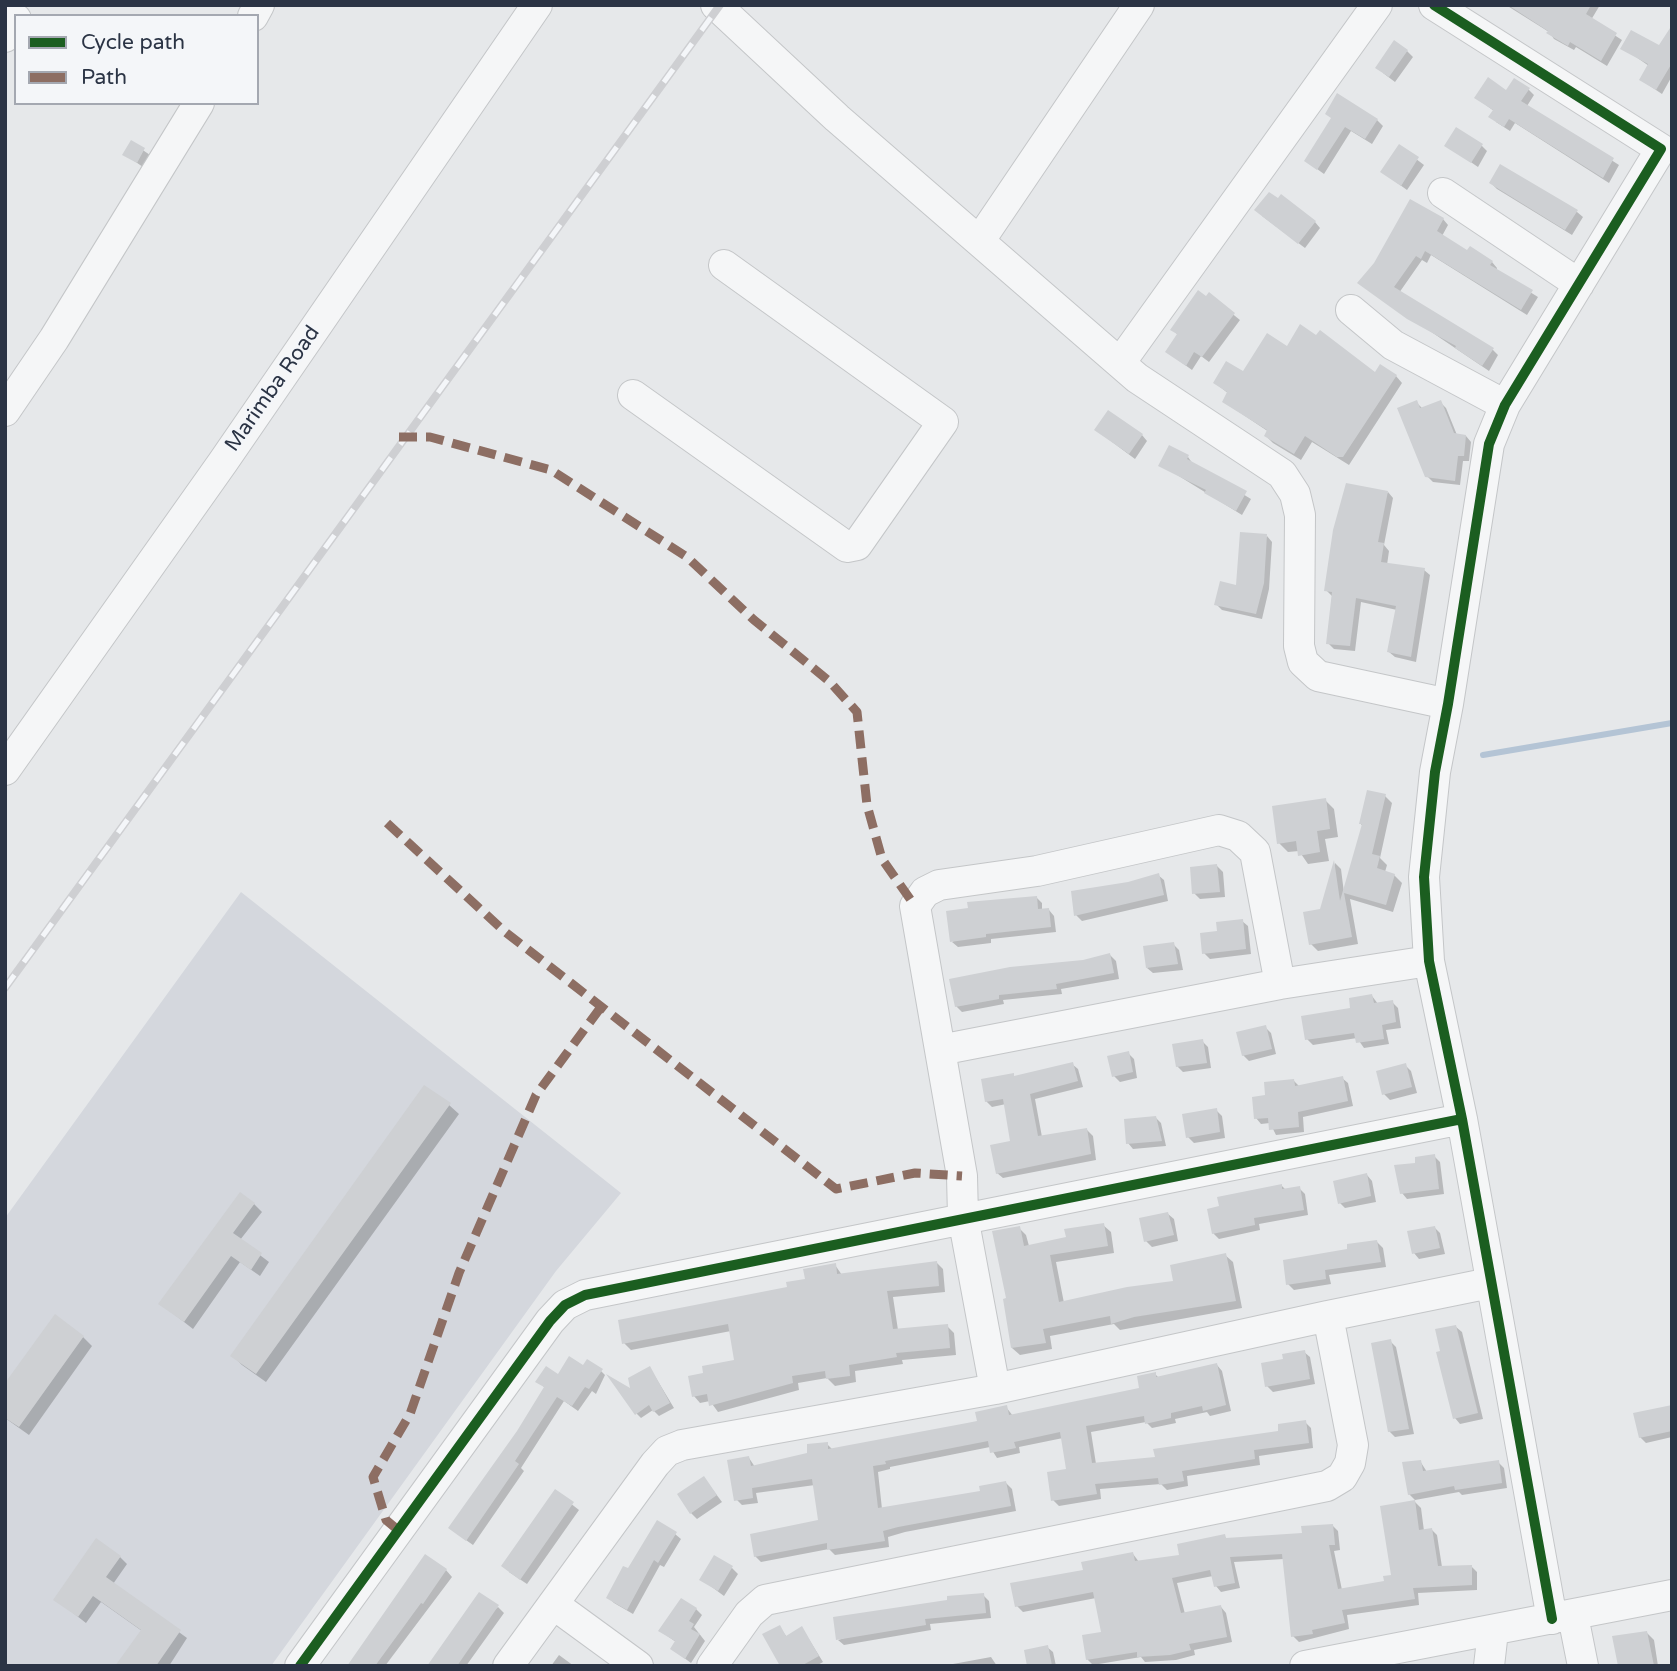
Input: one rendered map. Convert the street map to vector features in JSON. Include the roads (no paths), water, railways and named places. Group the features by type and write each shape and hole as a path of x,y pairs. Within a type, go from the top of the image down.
{"street":[{"name":"Marimba Road","path":"5,770 223,462 537,5"},
{"path":"716,5 836,118 1137,378 1282,474 1295,494 1300,514 1299,646 1303,662 1318,676 1448,704"},
{"path":"980,240 1139,5"},
{"path":"1120,363 1377,5"},
{"path":"1434,5 1661,149 1505,405 1489,444 1435,772 1424,877 1429,961 1462,1119 1490,1283 1562,1618 1583,1666"},
{"path":"5,411 54,339 198,105"},
{"path":"1443,193 1579,284"},
{"path":"633,395 847,547 857,545 943,422 724,265"},
{"path":"1351,310 1393,345 1505,405"},
{"path":"995,1389 963,1217 962,1176 915,906 925,892 939,884 1037,871 1219,830 1238,836 1255,852 1280,984"},
{"path":"940,1050 1280,984 1429,961"},
{"path":"300,1666 565,1305 585,1295 1462,1119"},
{"path":"508,1666 667,1451 682,1445 995,1389 1490,1283"},
{"path":"712,1666 749,1614 765,1600 1327,1486 1342,1477 1350,1463 1353,1445 1328,1316"},
{"path":"1305,1666 1672,1595"},
{"path":"552,1604 638,1666"},
{"path":"1489,1666 1493,1631"}],"waterway":[{"path":"1483,755 1672,723"}],"railway":[{"path":"5,988 720,5"}]}
